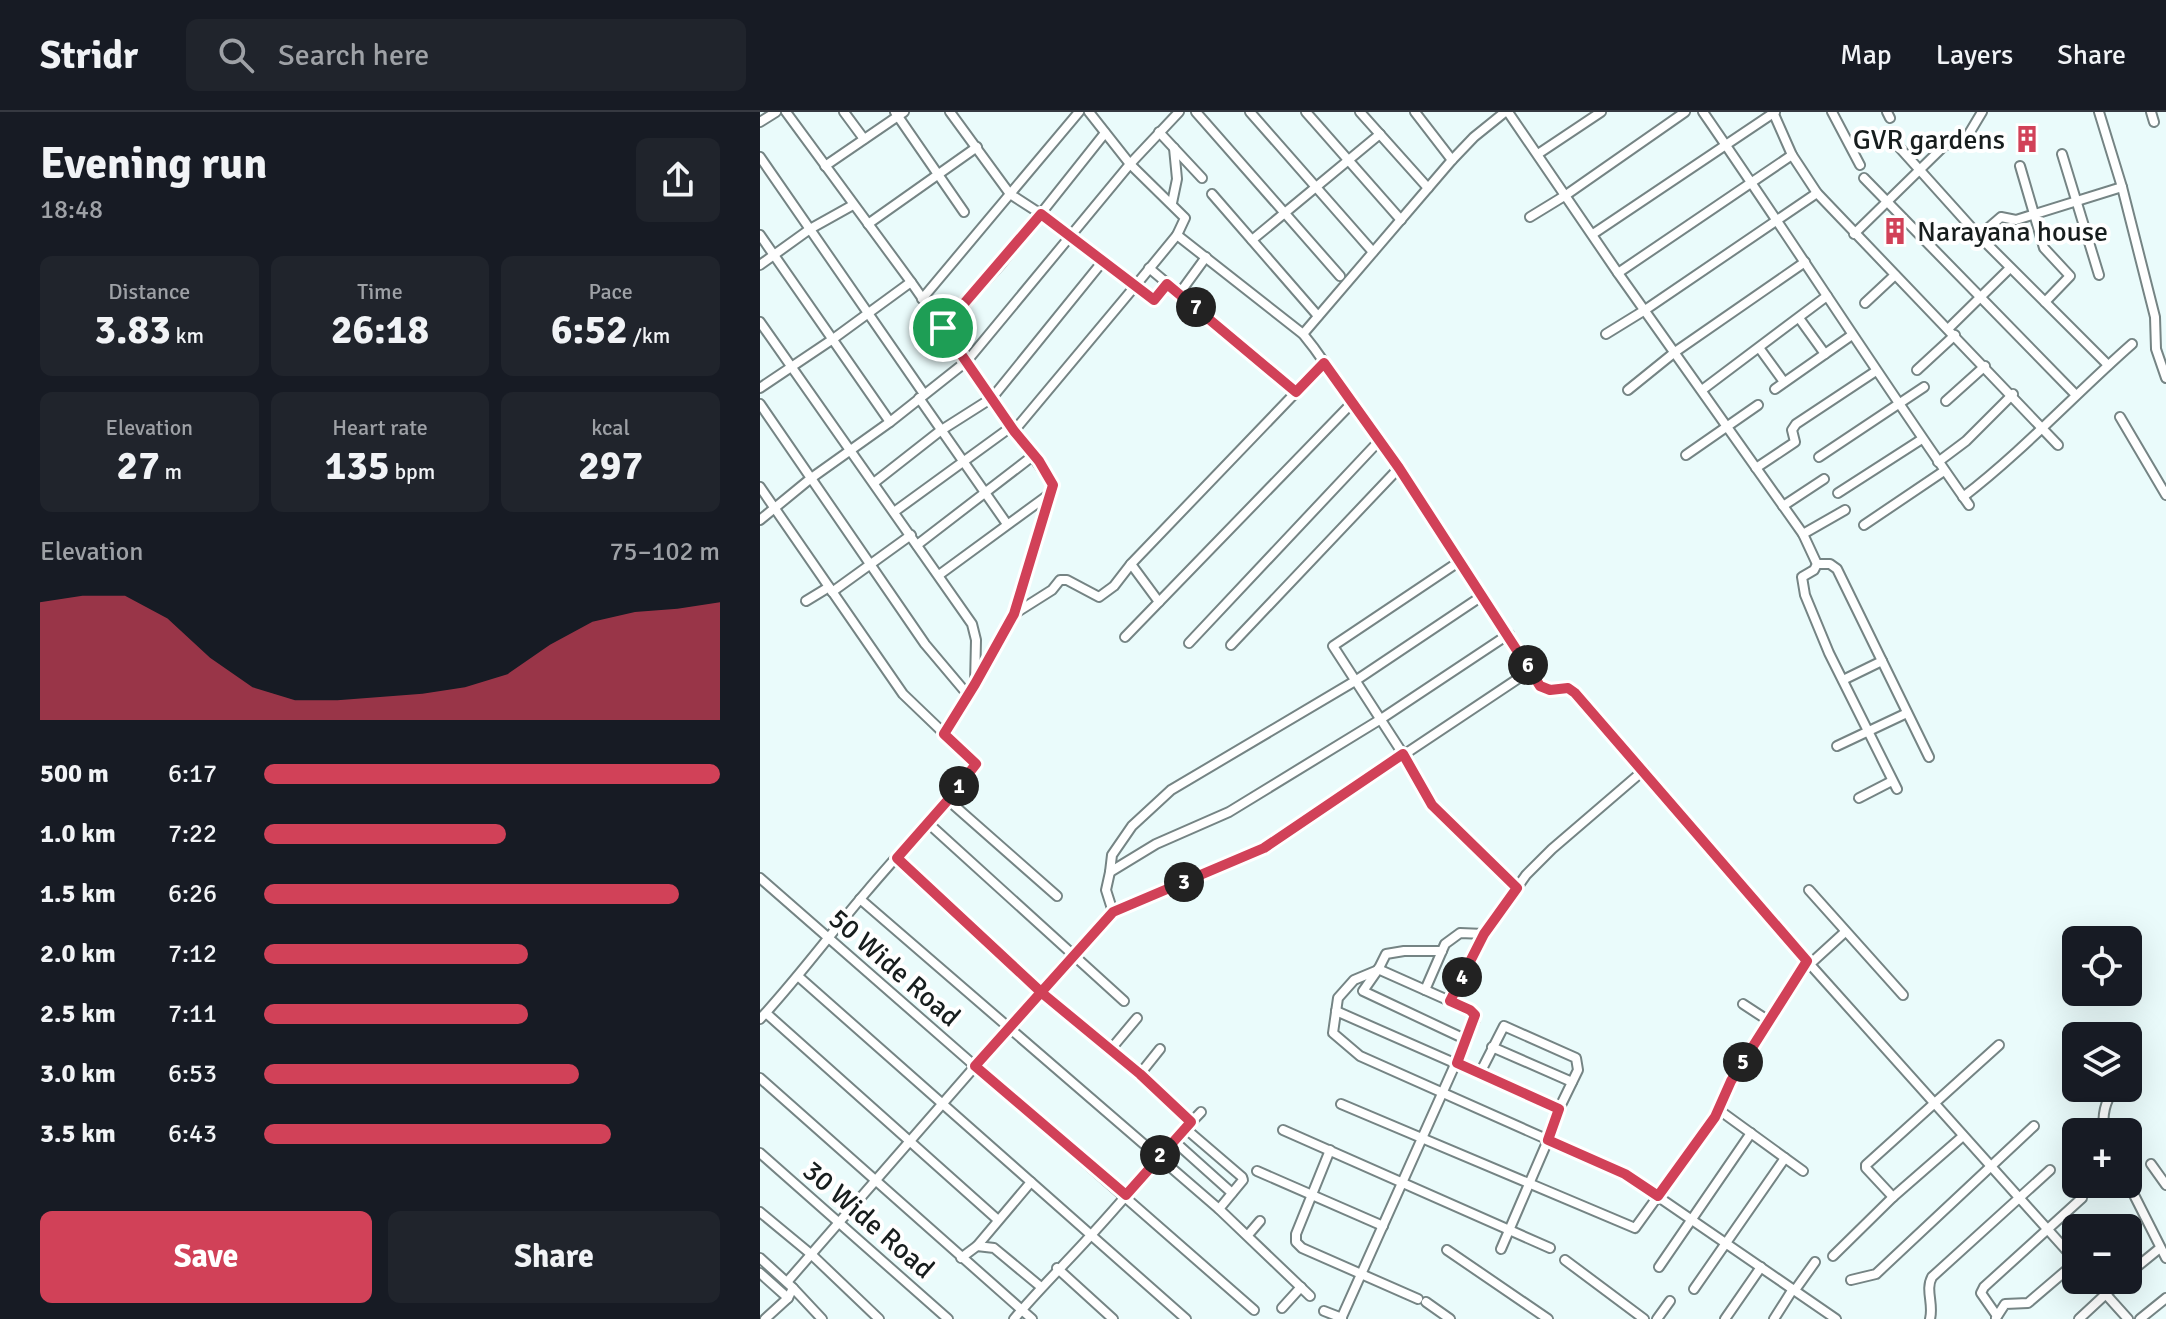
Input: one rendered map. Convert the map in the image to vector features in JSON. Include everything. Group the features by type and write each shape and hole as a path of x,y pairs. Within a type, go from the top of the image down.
{"street":[{"path":"760,122 776,112"},
{"path":"786,112 911,282 1053,485 1014,614 944,734"},
{"path":"844,112 864,139"},
{"path":"950,112 1010,194 1154,300 1167,284"},
{"path":"922,299 1079,112"},
{"path":"894,512 1012,429 1177,235 1185,218 1130,164 1089,112"},
{"path":"760,520 967,361 1130,164 1179,112"},
{"path":"1196,112 1340,276"},
{"path":"1250,112 1373,252"},
{"path":"1306,112 1401,220"},
{"path":"1360,112 1428,188"},
{"path":"1415,112 1452,160"},
{"path":"1303,334 1452,160 1496,115 1506,112 1803,534 1817,564"},
{"path":"1538,154 1601,112"},
{"path":"1530,217 1685,112"},
{"path":"1703,112 1778,220 1898,405 1969,505"},
{"path":"1593,234 1774,112 1792,155 1817,193 2013,394 2058,445"},
{"path":"1832,112 1860,165"},
{"path":"2099,112 2122,187 2155,317 2156,349 2166,376"},
{"path":"2151,112 2154,122"},
{"path":"825,166 899,113 964,212"},
{"path":"1854,234 1945,145 1964,142 1980,113"},
{"path":"1159,132 1202,178"},
{"path":"943,328 1041,214 1105,133"},
{"path":"1252,240 1380,134"},
{"path":"1890,137 1979,236 2108,365"},
{"path":"868,224 977,147"},
{"path":"1172,203 1177,179 1174,148"},
{"path":"2062,154 2099,275"},
{"path":"1618,273 1792,155"},
{"path":"760,157 870,313 940,431 1007,524"},
{"path":"2020,166 2044,248 2070,276 2045,302"},
{"path":"1864,178 2075,394"},
{"path":"1979,236 2001,217 2016,220 2122,187"},
{"path":"1606,334 1817,193"},
{"path":"1212,194 1318,316"},
{"path":"760,265 810,229 853,205"},
{"path":"760,235 890,422"},
{"path":"1177,235 1303,334 1399,468 1540,686 1550,690 1568,688 1575,693 1809,963 2062,1247"},
{"path":"1179,294 1206,257"},
{"path":"875,482 940,431 992,398 1103,261"},
{"path":"1628,390 1675,352 1805,262"},
{"path":"1149,268 1296,392"},
{"path":"1917,370 1981,296 2010,268"},
{"path":"1865,303 1895,275"},
{"path":"760,388 911,282"},
{"path":"1702,390 1827,296"},
{"path":"2155,317 2166,313"},
{"path":"1799,318 1825,354"},
{"path":"760,322 972,624 976,640 975,684"},
{"path":"1775,389 1852,335"},
{"path":"1963,497 2015,455 2075,394 2132,344"},
{"path":"1760,349 1784,382"},
{"path":"1014,614 1052,590 1060,580 1067,580 1099,597 1114,586 1131,564 1324,363"},
{"path":"1946,401 1985,366"},
{"path":"1756,468 1795,442 1792,430 1796,424 1876,371"},
{"path":"1819,457 1924,387"},
{"path":"1938,462 1966,441 2013,394"},
{"path":"1125,637 1352,403"},
{"path":"760,404 925,644 968,695"},
{"path":"1686,455 1758,405"},
{"path":"2120,417 2166,495"},
{"path":"1838,493 1922,439"},
{"path":"1189,643 1380,440"},
{"path":"917,545 1034,455"},
{"path":"1231,645 1399,468"},
{"path":"1864,525 1944,471"},
{"path":"1783,506 1824,479"},
{"path":"760,487 903,694 976,764 763,1016 998,1220"},
{"path":"939,575 1051,493"},
{"path":"1803,534 1845,510"},
{"path":"806,601 831,590 911,535"},
{"path":"1460,561 1333,646 1432,805 1517,888"},
{"path":"1131,564 1159,602"},
{"path":"1817,564 1830,564 1837,569 1929,757"},
{"path":"1817,564 1814,570 1802,577 1803,588 1894,785 1859,798"},
{"path":"1113,912 1106,890 1112,855 1132,826 1171,790 1355,681 1482,596"},
{"path":"1110,872 1156,844 1229,812 1381,719 1509,634"},
{"path":"1843,680 1882,661"},
{"path":"765,1319 788,1298 790,1285 840,1222 1113,912 1264,848 1531,670"},
{"path":"1837,746 1907,713"},
{"path":"1450,1001 1484,934 1526,875 1644,770"},
{"path":"948,800 1057,896"},
{"path":"928,823 1124,1001"},
{"path":"897,858 1042,993 1140,1074 1242,1177 1243,1180 1219,1209"},
{"name":"50 Wide Road","path":"760,878 1254,1310"},
{"path":"1809,890 1903,995"},
{"path":"860,899 1008,1030 1219,1209 1310,1296"},
{"path":"1341,1104 1635,1228 1719,1110 1731,1081 1809,963 1845,932"},
{"path":"1425,990 1445,944 1460,933 1484,934"},
{"path":"1442,951 1386,954 1363,991 1467,1040"},
{"path":"1324,1311 1341,1318 1442,1093 1457,1063 1475,1015 1378,969 1354,980 1338,998 1333,1033 1360,1056 1442,1093 1625,1174 1830,1317"},
{"path":"799,977 1186,1319"},
{"path":"1743,1004 1769,1021"},
{"path":"1336,1011 1559,1109"},
{"path":"1111,1049 1137,1018"},
{"path":"1480,1073 1501,1028 1507,1026 1576,1058 1578,1070 1501,1249"},
{"path":"1893,1197 1866,1166 1999,1045"},
{"path":"1492,1047 1572,1082"},
{"path":"1140,1074 1160,1049"},
{"path":"760,1078 1032,1319"},
{"path":"1719,1110 1803,1171"},
{"path":"1014,1319 1201,1112"},
{"path":"1851,1280 1876,1274 2034,1126"},
{"path":"1283,1130 1550,1248"},
{"path":"1659,1267 1751,1133"},
{"path":"1833,1256 1893,1197 1963,1136"},
{"path":"1174,1141 1232,1193"},
{"path":"1330,1150 1296,1234 1296,1242 1302,1248 1422,1300 1450,1319"},
{"name":"30 Wide Road","path":"760,1153 948,1319"},
{"path":"1694,1289 1785,1158"},
{"path":"2151,1164 2166,1185"},
{"path":"1930,1319 1929,1287 1932,1277 2050,1170"},
{"path":"1257,1171 1383,1226"},
{"path":"961,1258 977,1246 1031,1182"},
{"path":"2062,1274 2028,1303 2005,1304 1997,1318 1981,1293 2082,1198"},
{"path":"2135,1198 2166,1258"},
{"path":"760,1212 812,1255 879,1319"},
{"path":"1248,1235 1260,1221"},
{"path":"977,1246 994,1248 1041,1287"},
{"path":"2142,1263 2160,1248"},
{"path":"1447,1250 1533,1315 1548,1319"},
{"path":"760,1258 822,1319"},
{"path":"1565,1260 1644,1319"},
{"path":"1774,1319 1815,1262"},
{"path":"1725,1319 1761,1267"},
{"path":"1057,1268 1113,1319"},
{"path":"760,1273 788,1298"},
{"path":"1282,1308 1301,1287"},
{"path":"2079,1319 2104,1294"},
{"path":"2106,1294 2128,1319"},
{"path":"2140,1319 2166,1298"},
{"path":"1657,1319 1670,1301"}],"place":[{"name":"GVR gardens","path":"2027,139"},
{"name":"Narayana house","path":"1895,231"}],"route":[{"path":"943,328 1041,214 1154,300 1167,284 1296,392 1324,363 1399,468 1540,686 1550,690 1568,688 1575,693 1807,961 1731,1081 1715,1117 1658,1196 1625,1174 1548,1140 1559,1109 1457,1063 1475,1015 1450,1001 1484,934 1517,888 1432,805 1403,754 1264,848 1113,912 1073,954 1042,993 975,1066 1126,1195 1191,1122 1140,1074 1042,993 897,858 976,764 944,734 1014,614 1053,485 943,328"}]}
